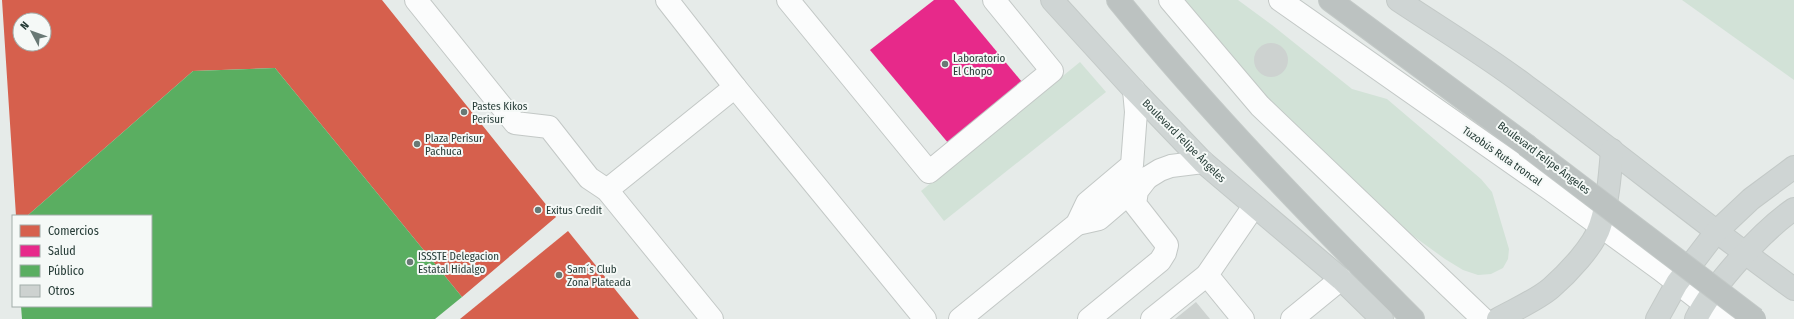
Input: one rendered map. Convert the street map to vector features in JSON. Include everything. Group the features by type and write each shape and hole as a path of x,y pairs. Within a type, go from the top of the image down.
{"highway":[{"path":"1118,0 1154,44 1314,220 1413,319"},
{"name":"Boulevard Felipe Ángeles","path":"1330,0 1533,149 1755,319"}],"main road":[{"name":"Boulevard Felipe Ángeles","path":"1052,0 1134,90 1203,162 1341,279 1382,319"},
{"path":"1398,0 1524,84 1612,150 1716,232 1794,289"},
{"path":"1498,319 1550,288 1586,251 1600,226 1609,183 1612,150"},
{"path":"1657,319 1677,283 1716,232 1751,199 1794,167"},
{"path":"1714,315 1746,254 1783,216 1794,209"}],"lane":[{"path":"416,0 516,123 549,127 588,178 607,190 712,319"},
{"path":"667,0 735,87 925,319"},
{"path":"788,0 929,172 1052,71 994,0"},
{"path":"1170,0 1260,106 1484,319"},
{"name":"Tuzobús Ruta troncal","path":"1280,0 1600,226 1677,283 1714,315"},
{"path":"607,190 735,87"},
{"path":"960,319 1077,224 1088,203 1132,165 1136,112 1134,90"},
{"path":"1077,224 1099,219 1147,178 1172,166 1203,162"},
{"path":"1089,319 1137,280 1166,253 1167,245 1135,204 1137,191 1147,178"},
{"path":"1152,319 1207,276 1254,206"},
{"path":"1207,276 1243,319"},
{"path":"1292,319 1341,279"}],"green space":[{"path":"1183,0 1238,0 1272,25 1352,89 1387,99 1481,179 1492,192 1509,249 1508,259 1503,268 1491,274 1478,275 1463,270 1445,259 1398,225 1269,104"},
{"path":"1682,0 1794,0 1794,80"},
{"path":"1080,62 1106,92 944,221 921,191"}],"building: Comercios":[{"name":"Plaza Perisur Pachuca","path":"2,0 382,0 556,217 462,297 275,68 193,71 28,215 16,215"},
{"name":"Sam´s Club Zona Plateada","path":"568,231 639,319 460,319"}],"building: Salud":[{"name":"Laboratorio El Chopo","path":"934,0 954,0 1022,82 949,144 870,50"}],"building: Público":[{"path":"275,68 462,297 435,319 22,319 21,307 152,307 152,215 28,215 193,71"}],"building: Otros":[{"path":"1271,43 1283,48 1288,60 1283,72 1271,77 1259,72 1254,60 1259,48"},
{"path":"1196,302 1210,319 1175,319"}],"place":[{"name":"Laboratorio El Chopo","path":"945,64"},
{"name":"Pastes Kikos Perisur","path":"464,112"},
{"name":"Plaza Perisur Pachuca","path":"417,144"},
{"name":"Exitus Credit","path":"538,210"},
{"name":"ISSSTE Delegacion Estatal Hidalgo","path":"410,262"},
{"name":"Sam´s Club Zona Plateada","path":"559,275"}]}
